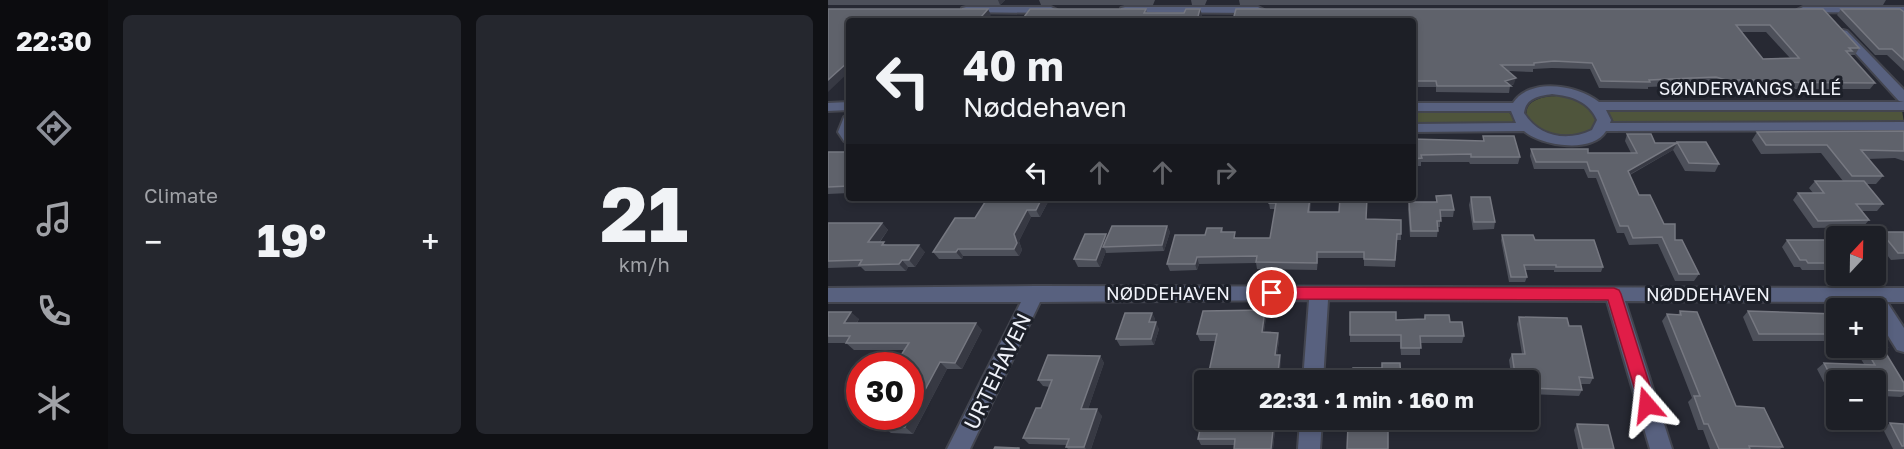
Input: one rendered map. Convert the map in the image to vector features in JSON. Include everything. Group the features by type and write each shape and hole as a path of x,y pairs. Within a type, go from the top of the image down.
{"street":[{"path":"1791,10 1904,9"},
{"path":"959,10 1066,10"},
{"path":"1114,10 1270,10"},
{"path":"1823,10 1904,98"},
{"path":"1603,127 1604,120 1597,106 1577,95 1552,90 1529,94 1521,100 1517,107 1517,114 1526,127 1537,134 1567,142 1590,138 1603,127 1904,126"},
{"path":"828,106 846,106"},
{"name":"SØNDERVANGS ALLÉ","path":"1597,106 1904,106"},
{"path":"1416,107 1517,107"},
{"path":"828,127 846,128"},
{"path":"1416,128 1526,127"},
{"name":"NØDDEHAVEN","path":"828,295 1035,293 1904,295"},
{"name":"URTEHAVEN","path":"958,449 1035,293"},
{"path":"1314,370 1319,293"},
{"path":"1614,294 1661,449"},
{"path":"1872,295 1904,344"},
{"path":"1309,449 1310,430"}],"green space":[{"path":"1559,96 1587,106 1595,114 1597,120 1594,130 1575,136 1559,137 1544,131 1527,119 1526,112 1531,103 1541,98"},
{"path":"1416,110 1508,111 1514,119 1512,123 1416,123"},
{"path":"1609,110 1902,110 1904,123 1617,123 1614,122"}],"building":[{"path":"828,9 988,9 981,17 1007,17 846,18 846,64 828,80"},
{"path":"1030,9 1146,9 1144,13 1184,13 1186,9 1200,9 1198,18 1023,18"},
{"path":"1236,9 1823,9 1859,48 1849,48 1852,51 1846,51 1875,83 1758,82 1716,77 1649,80 1650,82 1601,81 1592,63 1554,61 1534,63 1534,65 1501,65 1516,78 1505,81 1511,86 1437,86 1436,81 1416,81 1416,18 1234,18","holes":["1736,25 1770,25 1799,58 1763,59"]},
{"path":"1841,9 1900,9 1904,12 1904,60 1892,49 1879,49"},
{"path":"1904,131 1904,151 1861,150 1883,176 1852,176 1827,145 1766,145 1757,132"},
{"path":"1627,134 1651,134 1655,143 1677,143 1628,171 1639,195 1650,195 1664,224 1675,224 1675,240 1682,240 1699,274 1679,274 1662,237 1633,238 1628,226 1620,226 1598,171 1590,171 1587,162 1536,162 1531,149 1588,149 1588,153 1637,153"},
{"path":"1483,136 1514,136 1520,157 1471,157 1471,154 1421,155 1422,158 1416,159 1416,139 1484,141"},
{"path":"1677,142 1706,142 1719,164 1689,163"},
{"path":"828,152 846,152 846,186 828,187"},
{"path":"1815,181 1864,181 1883,204 1856,204 1869,220 1818,221 1798,193 1824,193"},
{"path":"1451,195 1454,210 1440,210 1441,221 1437,221 1438,231 1411,231 1409,202 1437,202 1436,196"},
{"path":"1471,197 1490,197 1495,222 1474,222"},
{"path":"986,201 1040,201 1036,210 1027,210 1014,234 1017,243 1014,249 958,249 956,252 933,252 955,218 975,218"},
{"path":"1269,201 1310,201 1308,212 1339,212 1340,201 1367,201 1366,219 1401,220 1401,234 1397,234 1395,260 1364,259 1364,252 1317,252 1317,263 1256,262 1257,256 1197,257 1195,264 1167,264 1175,235 1205,235 1207,228 1222,228 1221,232 1235,232 1234,238 1270,238 1276,203 1269,203"},
{"path":"828,223 882,223 868,242 884,242 882,245 919,245 909,260 902,260 899,264 859,265 862,260 828,261"},
{"path":"1112,226 1167,226 1162,245 1103,247"},
{"path":"1886,232 1904,232 1904,253 1898,253 1886,238"},
{"path":"1085,234 1106,234 1096,260 1074,259"},
{"path":"1502,235 1533,235 1535,240 1594,240 1603,267 1524,265 1527,277 1511,277"},
{"path":"1787,240 1826,240 1826,263 1808,263 1806,260 1800,260"},
{"path":"1265,310 1262,332 1278,333 1275,355 1280,355 1278,370 1209,370 1217,334 1197,334 1203,311"},
{"path":"1680,311 1697,312 1736,406 1764,408 1783,447 1749,446 1750,449 1719,449 1708,424 1704,424 1694,396 1700,396 1667,314 1681,315"},
{"path":"1748,311 1826,314 1826,334 1759,334"},
{"path":"828,312 851,312 844,323 976,323 955,363 940,362 924,392 924,352 903,352 909,343 846,343 850,336 828,336"},
{"path":"1350,312 1396,312 1396,320 1425,319 1425,315 1449,315 1450,322 1462,322 1464,336 1420,336 1421,348 1401,348 1401,335 1350,335"},
{"path":"1125,313 1152,313 1149,322 1156,322 1151,339 1116,339"},
{"path":"1519,317 1567,318 1569,326 1581,326 1593,378 1579,377 1582,390 1539,388 1539,370 1514,370 1512,354 1525,354"},
{"path":"1886,354 1904,383 1904,391 1886,390 1886,370 1828,370 1824,363 1875,365 1871,358 1886,358"},
{"path":"1048,355 1100,356 1081,409 1097,409 1084,447 1066,447 1069,439 1023,438 1036,408 1041,408 1052,380 1038,380"},
{"path":"1382,363 1400,363 1400,370 1353,370 1353,368 1382,368"},
{"path":"1890,423 1904,424 1904,446 1902,446"},
{"path":"1577,424 1608,425 1614,449 1583,449"},
{"path":"1200,430 1273,430 1271,449 1234,449 1235,439 1198,439"},
{"path":"1348,430 1388,430 1388,449 1347,449"},
{"path":"995,447 1019,448 1019,449 994,449"}],"route":[{"path":"1272,293 1614,294 1647,405"}]}
